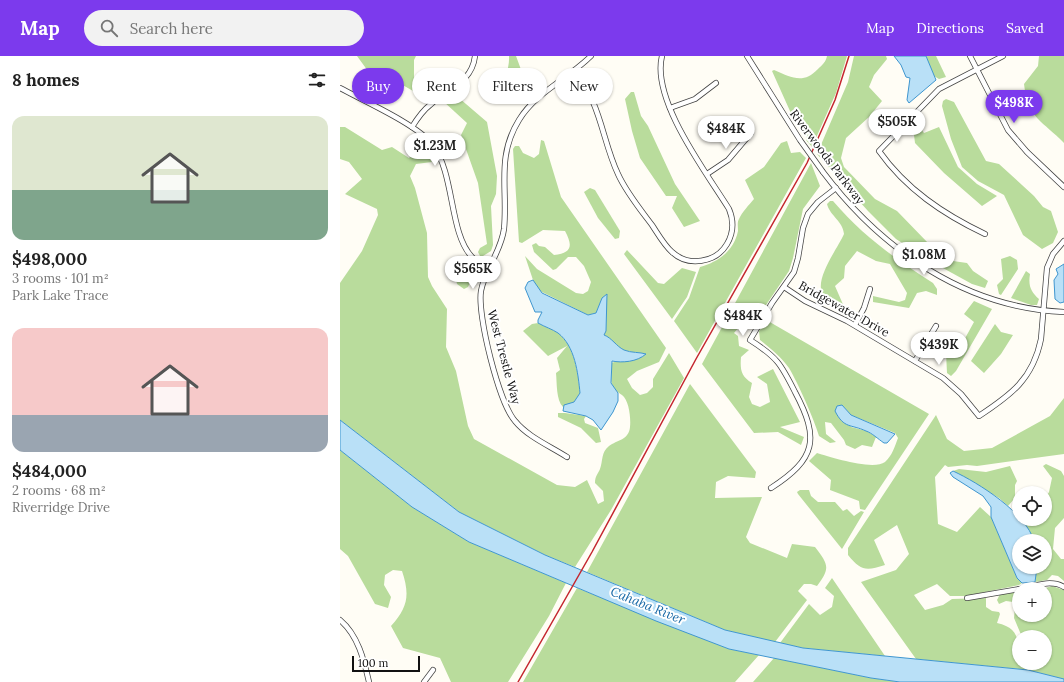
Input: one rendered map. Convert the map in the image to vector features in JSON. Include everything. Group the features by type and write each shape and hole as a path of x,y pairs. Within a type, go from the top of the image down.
{"street":[{"path":"412,127 429,106 457,87 472,66 475,56"},
{"name":"West Trestle Way","path":"576,68 590,56"},
{"path":"594,104 616,170 624,185 670,250 687,260 704,260 715,256 726,246 732,232 733,223 729,209 683,136 670,108 660,74 662,56"},
{"name":"Riverwoods Parkway","path":"747,56 800,140 836,188 874,231 926,268 988,298 1015,307 1045,312 1064,312"},
{"path":"970,56 998,113 1014,137 1027,152 1064,187"},
{"path":"985,234 945,213 918,193 895,172 879,151 939,89 1003,56"},
{"path":"670,108 696,99 716,82"},
{"name":"West Trestle Way","path":"555,85 528,107 511,135 504,164 503,234 500,247 482,290 480,308 505,406 512,418 522,428 567,457"},
{"path":"340,88 412,127 430,141 441,158 466,249 474,260 490,269"},
{"path":"707,174 728,160 751,133"},
{"path":"771,488 790,475 801,464 807,454 810,439 807,415 781,365 770,353 750,340 797,265 803,228 808,214 818,202 836,188"},
{"path":"1045,312 1047,268 1053,254 1064,241"},
{"name":"Bridgewater Drive","path":"784,287 810,304 855,325 951,384 979,416 1011,394 1026,378 1039,350 1045,312"},
{"path":"855,325 864,308 870,289"},
{"path":"915,361 936,326"},
{"path":"1052,583 1064,587"},
{"path":"967,598 1012,590"},
{"path":"340,620 345,624 358,646 370,682"},
{"path":"424,682 433,670"}],"green space":[{"path":"357,56 416,56 414,60 414,68 412,68 412,90 404,86 404,68 366,68"},
{"path":"509,56 516,56 520,68 508,68"},
{"path":"827,56 847,56 836,93 812,147 806,140 808,132 805,122 794,120 772,71 774,70 791,77 807,77 822,65"},
{"path":"854,56 886,56 887,59 874,75 869,87 882,101 869,117 846,138 841,158 844,167 875,199 897,211 929,244 953,261 967,263 973,271 988,281 985,288 972,284 932,262 896,239 868,211 817,154 848,82"},
{"path":"926,56 936,56 946,77 939,79 934,76"},
{"path":"1039,56 1064,56 1064,143 1033,112 1026,96 1024,84 1038,66"},
{"path":"631,92 634,92 641,116 648,126 675,184 700,221 684,227 672,208 677,196 666,196 640,158 625,99"},
{"path":"946,99 954,102 986,161 999,164 1034,196 1043,207 1051,211 1058,232 1053,243 1042,249 1023,235 1004,195 978,181 962,167 951,139 942,106 943,101"},
{"path":"446,104 466,104 487,122 497,176 496,194 491,206 493,245 491,251 483,256 480,256 478,252 480,248 487,244 478,183 461,135 467,123"},
{"path":"919,126 924,133 939,127 958,167 977,184 997,196 982,206 944,173 915,143 913,127"},
{"path":"340,127 345,127 382,150 392,147 409,158 420,146 432,162 416,164 410,176 415,188 427,233 428,277 447,309 446,347 456,371 468,426 474,439 557,485 575,487 587,480 598,504 604,501 603,491 595,483 601,466 603,454 606,448 627,435 630,423 630,414 626,401 622,395 613,388 611,379 611,363 645,353 623,350 604,335 606,324 602,298 596,313 588,315 538,290 525,256 537,269 576,293 583,294 588,291 591,282 584,266 576,257 568,257 556,269 553,270 534,252 532,245 536,243 539,246 545,247 554,255 564,253 568,250 570,245 565,231 543,230 522,243 519,242 513,149 515,146 519,146 523,153 534,158 539,154 541,140 544,141 561,197 666,348 659,362 637,371 627,379 632,388 640,395 647,393 653,387 653,379 669,353 684,378 611,510 575,567 545,555 459,512 340,420 340,283 362,251 378,215 377,209 345,194 362,179 349,162 340,159"},
{"path":"787,141 791,153 800,152 806,158 697,353 674,321 689,298 700,267 719,259 733,244 738,231 738,220 754,199 745,180 764,167 781,143"},
{"path":"811,163 820,186 803,209 789,271 764,308 745,320 734,333 738,336 739,346 749,350 741,357 741,366 743,375 752,383 749,397 752,404 760,407 770,402 767,384 757,377 773,369 800,422 780,427 804,437 801,445 778,432 754,433 702,364"},
{"path":"590,188 595,190 620,231 619,238 615,239 598,218 584,192"},
{"path":"830,201 833,201 844,214 880,246 905,265 933,283 937,289 937,295 926,291 917,293 909,308 873,302 873,296 899,302 905,300 907,293 890,264 876,261 857,251 845,266 844,278 835,286 845,309 842,310 828,301 824,297 821,290 823,274 844,234 843,229 827,204"},
{"path":"627,250 658,283 664,284 682,268 696,272 687,297 672,319 624,254"},
{"path":"1010,256 1017,260 1018,269 1001,295 999,294 997,285 1003,279 1001,259"},
{"path":"466,263 472,268 474,274 468,287 464,289 457,284 453,264"},
{"path":"1026,271 1030,274 1029,282 1031,288 1039,299 1037,305 1031,305 1011,298"},
{"path":"974,301 992,309 956,371 951,376 947,373 946,353 951,346 957,346 963,342 974,322 964,314"},
{"path":"768,321 929,414 865,510 860,509 859,501 830,490 831,480 809,461 817,453 862,464 879,464 885,462 890,457 898,438 895,433 851,415 842,405 851,427 867,431 876,437 872,447 862,445 855,449 846,445 831,423 825,422 826,434 836,442 830,443 819,436 806,401 789,368 779,356 760,340 759,331"},
{"path":"538,323 558,333 564,338 575,360 580,393 574,402 563,407 558,396 556,373 560,370 557,358 567,346 548,356 523,331 532,324"},
{"path":"995,324 1001,332 1013,335 1001,354 984,373 971,361"},
{"path":"690,384 756,472 755,478 728,476 716,482 715,498 762,497 746,537 750,543 787,558 792,544 815,547 825,562 826,570 817,586 804,584 798,591 807,600 775,642 725,630 587,572"},
{"path":"1064,398 1064,454 977,466 967,465 948,467 945,465 935,477 938,524 957,532 980,507 991,517 1012,566 1012,574 1015,574 1021,582 1012,582 1012,586 966,596 950,596 937,584 914,595 925,610 943,605 952,599 986,598 986,607 992,611 999,612 1000,614 997,623 1005,625 1012,630 1012,668 916,659 861,582 896,570 909,554 897,525 874,540 885,565 868,569 860,567 848,555 848,548 936,415 947,439 964,451 992,448 1050,416"},
{"path":"558,413 586,416 584,419 585,423 598,428 601,442 596,443 581,428 558,417"},
{"path":"340,450 412,507 469,542 566,583 549,616 508,682 451,682 440,658 403,648 391,626 401,613 406,600 407,594 405,579 402,571 393,570 385,575 384,585 391,597 388,608 375,604 348,556 340,549"},
{"path":"1046,464 1061,471 1064,476 1064,518 1055,528 1053,549 1061,559 1064,559 1064,581 1058,576 1052,575 1047,580 1035,582 1036,574 1052,574 1052,534 1031,534 1025,526 1052,526 1052,486 1050,486 1052,478 1043,466"},
{"path":"1010,466 1017,481 1015,486 1012,486 1012,501 1008,506 999,498 953,471 959,469 986,472"},
{"path":"800,490 809,490 811,496 818,502 835,502 843,511 847,509 854,516 861,511 864,512 842,549 798,494 797,492"},
{"path":"832,578 885,656 803,648 780,643 809,604 820,615 832,607 834,596 825,588"},
{"path":"1052,586 1064,590 1064,679 1028,670 1052,670 1052,630 1019,630 1016,622 1052,622"},
{"path":"577,588 729,649 759,655 735,682 523,682"},
{"path":"1012,592 1012,602 1006,601 999,604 997,600 1000,594"},
{"path":"774,658 871,678 900,682 753,682"}],"water":[{"path":"894,56 926,56 936,80 909,103 907,100 910,78 906,77 901,65"},
{"path":"1064,264 1064,302 1060,303 1055,299 1054,280 1058,274 1056,269"},
{"path":"533,280 542,293 588,315 596,313 602,298 607,294 606,331 604,335 624,350 646,354 638,359 629,361 612,361 611,383 618,393 618,401 613,412 601,430 593,420 586,416 563,411 564,405 574,402 580,393 575,360 564,338 558,333 538,323 542,312 535,312 525,288 528,282"},
{"path":"842,405 851,415 895,434 887,443 884,443 868,432 848,425 838,417 835,411 837,406"},
{"name":"Cahaba River","path":"340,420 459,512 545,555 725,630 803,648 1012,668 1012,670 1028,670 1064,679 1064,682 900,682 871,678 729,649 656,621 469,542 412,507 340,450"},
{"path":"953,471 964,476 988,491 1012,510 1012,526 1026,526 1029,530 1031,534 1012,534 1012,566 991,517 991,507 983,496 953,477 950,473"},
{"path":"1015,574 1036,574 1035,582 1021,582"}],"railway":[{"path":"518,682 592,552 696,359 807,163 835,100 849,56"}]}
